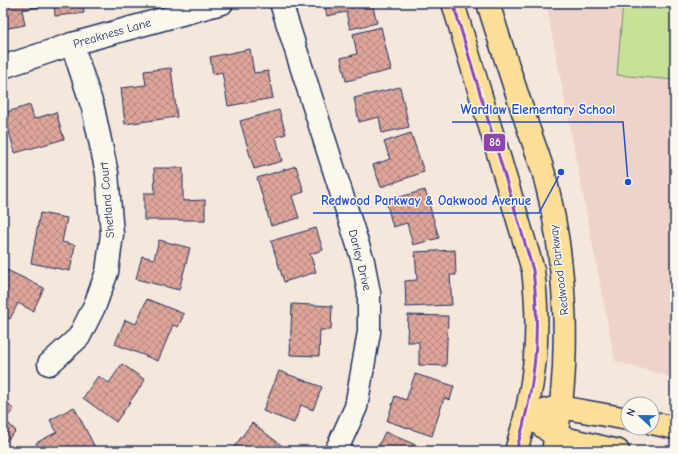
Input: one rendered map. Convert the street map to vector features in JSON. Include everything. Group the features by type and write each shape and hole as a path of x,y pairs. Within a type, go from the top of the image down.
{"main road":[{"path":"453,3 533,270 537,306 535,363 527,414 516,451"},
{"name":"Redwood Parkway","path":"488,3 545,179 557,242 563,290 566,339 560,407 554,443"},
{"path":"527,414 560,407 620,417"},
{"path":"527,414 554,443 618,451"},
{"path":"660,425 675,428"}],"street":[{"name":"Preakness Lane","path":"3,67 72,44 222,3"},
{"name":"Darley Drive","path":"281,3 363,262 369,294 369,332 356,407 336,451"},
{"name":"Shetland Court","path":"49,364 79,337 95,304 107,272 112,234 107,173 93,108 72,44"}],"shaded area":[{"path":"546,3 675,3 675,378 615,361"}],"green space":[{"path":"623,3 675,3 675,80 617,75"}],"building":[{"path":"3,3 39,3 40,7 22,10 25,25 3,29"},
{"path":"54,3 83,3 84,13 55,16"},
{"path":"324,3 372,3 377,23 350,29 346,12 327,16"},
{"path":"381,27 391,70 346,81 341,58 357,54 353,34"},
{"path":"250,49 254,73 268,71 273,98 228,106 222,72 213,74 210,57"},
{"path":"171,68 177,117 125,124 121,88 146,85 144,71"},
{"path":"400,87 409,127 382,133 379,117 359,122 354,98"},
{"path":"30,105 34,119 56,112 64,139 15,153 4,113"},
{"path":"279,110 286,134 276,137 282,161 254,169 240,121"},
{"path":"411,133 424,172 381,187 373,165 390,159 384,142"},
{"path":"296,166 304,192 292,196 299,218 271,226 257,178"},
{"path":"154,168 183,168 183,201 205,200 205,220 144,220 144,193 155,193"},
{"path":"425,190 439,238 413,245 407,223 393,227 386,201"},
{"path":"40,213 67,218 62,242 75,245 70,271 31,263"},
{"path":"316,228 323,250 310,254 316,272 284,282 271,241"},
{"path":"159,240 190,248 179,290 136,279 142,256 154,259"},
{"path":"455,250 456,275 450,275 452,305 406,307 405,281 417,280 415,252"},
{"path":"3,268 44,288 33,311 18,303 10,319 3,315"},
{"path":"147,299 184,314 178,327 173,325 158,361 115,344 125,320 136,324"},
{"path":"292,304 332,306 331,330 320,330 319,356 290,355"},
{"path":"408,315 448,316 446,366 419,365 419,342 407,342"},
{"path":"122,364 145,380 116,422 83,398 98,376 109,383"},
{"path":"279,371 322,387 313,410 301,405 294,423 263,411"},
{"path":"415,374 454,386 450,400 444,398 432,436 387,421 395,396 406,400"},
{"path":"3,399 14,410 4,419 16,431 3,444"},
{"path":"74,407 97,451 40,451 36,443 57,432 50,420"},
{"path":"252,423 289,451 231,451"},
{"path":"385,432 423,448 422,451 376,451"}],"transit line":[{"name":"86","path":"453,3 533,270 536,317 535,362 528,406 516,451"}],"place":[{"name":"Redwood Parkway & Oakwood Avenue","path":"561,172"},
{"name":"Wardlaw Elementary School","path":"628,182"}]}
